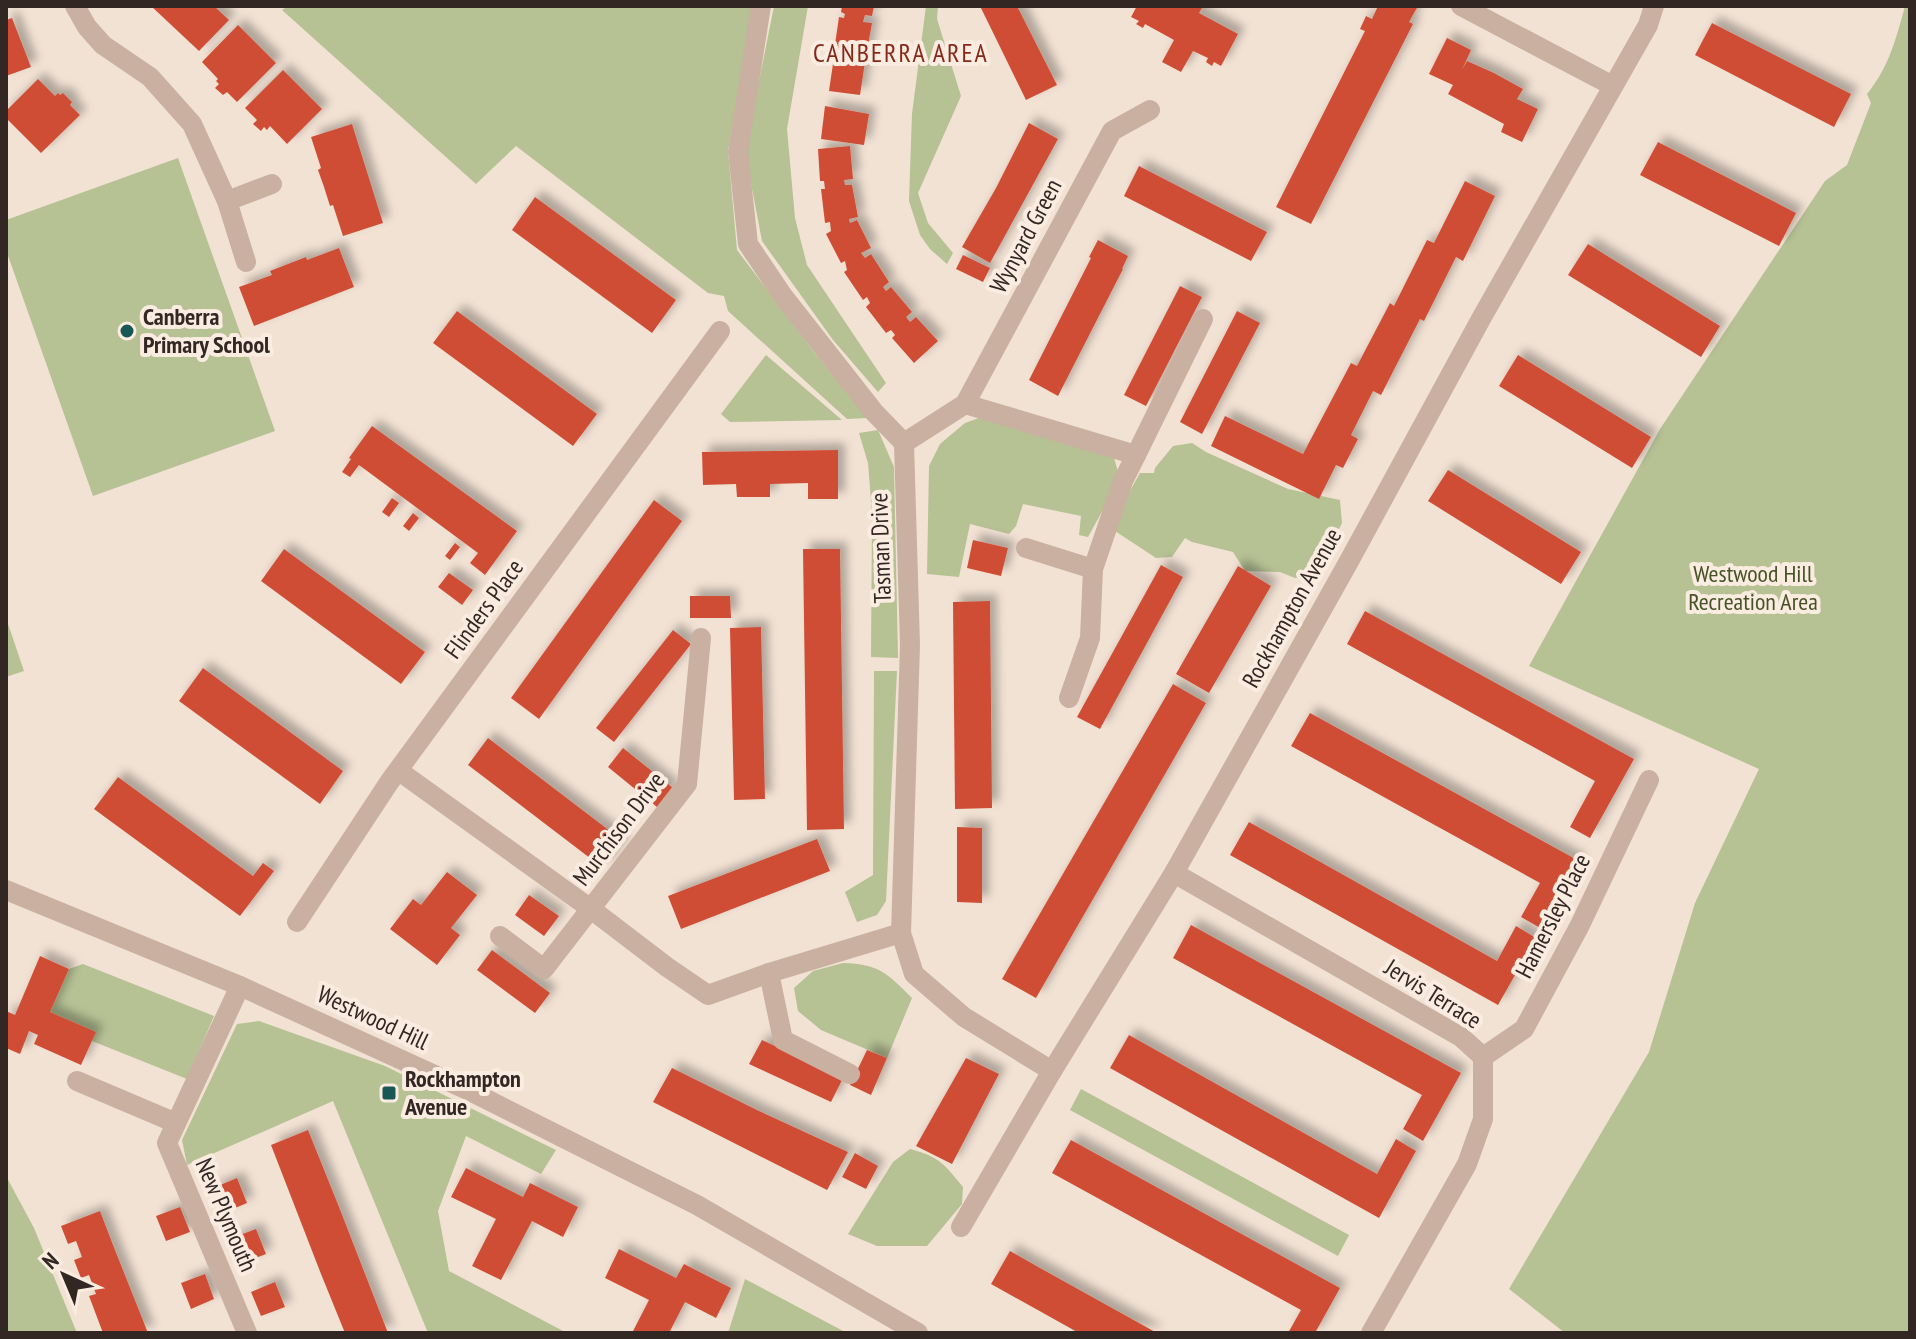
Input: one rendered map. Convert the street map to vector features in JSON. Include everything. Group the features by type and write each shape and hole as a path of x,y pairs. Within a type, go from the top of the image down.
{"street":[{"path":"75,6 87,27 103,45 150,77 192,124 227,201 246,262"},
{"path":"761,6 738,152 748,244 783,296 874,412 904,443"},
{"path":"1461,6 1613,86"},
{"name":"Rockhampton Avenue","path":"961,1227 1052,1071 1174,873 1482,317 1648,25 1654,6"},
{"name":"Wynyard Green","path":"904,443 965,404 1112,131 1150,110"},
{"path":"227,201 272,184"},
{"path":"1069,698 1090,638 1093,569 1123,481 1203,319"},
{"name":"Flinders Place","path":"297,922 390,781 720,331"},
{"path":"965,404 1136,455"},
{"name":"Tasman Drive","path":"904,443 910,645 901,933 914,974 964,1017 1052,1071"},
{"path":"1026,548 1093,569"},
{"name":"Murchison Drive","path":"500,936 544,969 687,784 701,638"},
{"name":"Murchison Drive","path":"399,771 708,995 901,933"},
{"name":"Hamersley Place","path":"1483,1057 1524,1029 1580,925 1649,780"},
{"name":"Jervis Terrace","path":"1174,873 1461,1037 1483,1057 1483,1119 1467,1164 1371,1333"},
{"name":"Westwood Hill","path":"6,890 240,986 474,1093 697,1205 918,1333"},
{"path":"769,973 783,1040 850,1074"},
{"name":"New Plymouth","path":"240,986 167,1143 247,1333"},
{"path":"77,1081 176,1123"}],"green space":[{"path":"288,6 753,6 728,151 737,250 868,418 847,419 728,311 724,296 708,293 516,146 476,184 282,10"},
{"path":"774,6 808,6 787,129 795,218 807,265 886,383 878,392 833,340 762,241 745,152"},
{"path":"926,6 938,6 937,19 961,96 918,193 928,223 953,253 947,264 920,235 909,201 912,114"},
{"name":"Westwood Hill Recreation Area","path":"1905,6 1910,6 1910,1333 1565,1333 1509,1289 1649,1052 1695,903 1759,769 1529,666 1660,429 1825,181 1847,165 1871,103 1867,94 1886,63"},
{"path":"178,158 275,431 93,496 6,250 6,220"},
{"path":"766,355 842,420 730,422 721,414"},
{"path":"990,414 1113,454 1120,479 1088,537 1079,535 1081,516 1023,504 1016,526 1009,534 970,524 959,577 927,574 929,466 940,444 965,423"},
{"path":"878,430 894,467 898,658 871,657 872,513 868,463 859,433"},
{"path":"1192,443 1288,489 1340,500 1342,523 1317,574 1295,578 1280,572 1245,571 1233,552 1185,538 1172,557 1156,558 1115,531 1118,512 1140,473 1154,473 1173,446"},
{"path":"6,618 24,671 6,677"},
{"path":"874,671 897,671 886,901 877,915 857,922 845,892 873,875"},
{"path":"843,963 865,965 882,972 912,998 887,1058 821,1030 798,1011 794,988 813,971"},
{"path":"83,964 214,1016 187,1079 92,1041 95,1032 50,1012 69,969"},
{"path":"259,1021 385,1066 556,1150 541,1174 466,1136 438,1211 449,1271 567,1333 428,1333 333,1101 187,1165 182,1140 237,1024"},
{"path":"1081,1089 1349,1235 1338,1256 1070,1110"},
{"path":"910,1149 935,1158 946,1167 963,1187 962,1204 927,1246 877,1246 848,1234 893,1162"},
{"path":"6,1176 34,1228 77,1333 6,1333"},
{"path":"745,1279 847,1333 728,1333"}],"building":[{"path":"151,6 214,6 229,20 199,51"},
{"path":"842,6 874,6 872,16 865,15 863,22 872,23 866,56 858,55 857,61 865,62 860,95 829,91 834,57 838,58 839,52 834,51 839,17 844,18 845,14 841,12"},
{"path":"980,6 1017,6 1057,85 1026,100"},
{"path":"1137,6 1203,6 1199,13 1238,34 1221,66 1214,62 1212,66 1206,62 1208,58 1193,51 1181,72 1162,62 1174,40 1145,24 1143,28 1136,24 1139,21 1131,17"},
{"path":"1378,6 1418,6 1409,22 1413,24 1311,224 1276,207 1365,31 1360,29 1366,16 1372,19"},
{"path":"12,18 31,67 6,76 6,20"},
{"path":"1712,23 1851,94 1834,127 1695,55"},
{"path":"238,25 276,63 237,102 227,92 223,95 215,88 219,84 218,79 202,62"},
{"path":"1447,38 1471,50 1462,70 1467,61 1494,73 1523,89 1517,99 1538,109 1522,142 1501,132 1504,124 1448,94 1453,85 1429,74"},
{"path":"283,70 322,109 287,144 270,126 261,131 253,124 257,120 245,108"},
{"path":"38,79 55,96 63,93 80,115 41,153 6,118 6,111"},
{"path":"825,106 869,114 864,145 821,139"},
{"path":"1029,123 1058,139 990,263 962,247"},
{"path":"352,124 383,223 343,236 318,170 321,168 311,137"},
{"path":"1658,142 1796,213 1779,246 1640,175"},
{"path":"850,146 853,179 844,180 845,185 852,185 858,217 849,219 850,223 857,220 871,248 861,253 865,258 871,254 889,282 883,287 886,291 891,287 912,312 906,317 910,322 916,317 938,341 914,363 892,338 895,335 891,330 886,333 866,307 870,303 867,297 863,300 844,272 847,270 845,261 841,263 826,234 831,231 830,222 825,223 821,189 825,189 824,181 820,181 818,149"},
{"path":"1139,166 1267,232 1251,261 1124,196"},
{"path":"1465,181 1495,196 1463,261 1456,257 1424,321 1420,319 1381,395 1373,391 1351,435 1358,439 1343,468 1336,465 1319,499 1211,446 1225,416 1303,454 1351,363 1357,366 1390,303 1394,306 1427,240 1434,243"},
{"path":"535,197 676,300 652,333 512,230"},
{"path":"1098,240 1128,256 1058,396 1029,380"},
{"path":"1588,244 1720,326 1701,357 1568,275"},
{"path":"339,248 354,287 254,326 239,287 272,275 270,271"},
{"path":"963,255 990,268 983,282 956,269"},
{"path":"1180,286 1202,297 1146,406 1124,395"},
{"path":"457,311 597,414 573,446 433,343"},
{"path":"1237,311 1260,323 1202,434 1180,422"},
{"path":"1518,355 1651,437 1632,468 1499,386"},
{"path":"372,426 517,531 485,575 470,563 478,553 359,465 350,477 342,472"},
{"path":"838,450 838,499 808,499 808,483 770,484 770,497 737,497 736,484 703,485 702,452"},
{"path":"1448,470 1581,552 1561,584 1428,501"},
{"path":"392,498 399,503 389,517 382,512"},
{"path":"654,500 682,521 539,719 511,698"},
{"path":"413,513 419,518 409,531 403,526"},
{"path":"973,540 1008,548 1001,576 967,568"},
{"path":"455,543 460,547 450,560 445,556"},
{"path":"284,549 425,652 401,684 261,581"},
{"path":"803,549 840,549 844,829 807,830"},
{"path":"1161,565 1183,577 1100,729 1077,717"},
{"path":"1238,566 1271,586 1209,693 1176,674"},
{"path":"449,573 473,590 462,605 438,587"},
{"path":"690,596 730,596 731,618 690,618"},
{"path":"990,601 992,808 955,809 953,602"},
{"path":"1365,611 1634,759 1590,838 1570,827 1595,781 1347,644"},
{"path":"761,627 765,799 734,800 730,628"},
{"path":"673,630 691,644 614,742 596,728"},
{"path":"203,668 343,771 320,804 179,701"},
{"path":"1173,684 1206,703 1036,998 1002,979"},
{"path":"1310,713 1579,861 1542,929 1521,917 1540,883 1291,746"},
{"path":"488,738 623,841 603,868 468,765"},
{"path":"623,748 673,788 657,807 608,767"},
{"path":"118,777 253,876 263,863 274,871 240,916 94,809"},
{"path":"1249,822 1497,961 1516,926 1536,938 1498,1005 1230,855"},
{"path":"957,827 982,828 982,903 957,902"},
{"path":"817,839 830,871 681,929 668,896"},
{"path":"447,872 477,895 451,928 460,935 437,965 390,929 413,899 421,905"},
{"path":"529,895 559,916 544,936 515,915"},
{"path":"1191,925 1461,1073 1423,1141 1403,1129 1422,1095 1173,958"},
{"path":"492,950 550,993 535,1013 477,970"},
{"path":"40,956 69,969 50,1012 96,1032 81,1065 34,1044 38,1035 29,1031 20,1054 6,1048 6,1011 15,1015"},
{"path":"1129,1035 1377,1174 1396,1139 1416,1151 1379,1218 1110,1068"},
{"path":"762,1040 843,1078 831,1102 749,1064"},
{"path":"867,1050 887,1058 871,1095 850,1085"},
{"path":"966,1058 999,1074 952,1164 916,1146"},
{"path":"672,1068 848,1152 827,1190 653,1102"},
{"path":"308,1130 388,1333 345,1333 321,1274 271,1145"},
{"path":"1071,1140 1340,1288 1315,1333 1288,1333 1301,1310 1052,1173"},
{"path":"855,1153 878,1166 866,1189 842,1177"},
{"path":"466,1168 523,1197 530,1183 578,1207 563,1237 532,1221 501,1280 472,1266 496,1219 451,1197"},
{"path":"237,1178 247,1203 223,1213 213,1188"},
{"path":"180,1207 190,1232 166,1241 156,1216"},
{"path":"100,1211 148,1333 103,1333 89,1296 96,1294 89,1275 81,1278 74,1260 82,1257 76,1241 68,1244 61,1226"},
{"path":"256,1229 266,1254 242,1263 232,1238"},
{"path":"619,1249 676,1278 684,1264 731,1288 716,1318 685,1302 669,1333 632,1333 649,1300 605,1278"},
{"path":"1010,1251 1157,1333 1079,1333 991,1284"},
{"path":"205,1274 214,1299 191,1309 181,1283"},
{"path":"275,1282 285,1307 261,1316 251,1292"}],"place":[{"name":"Canberra Primary School","path":"127,331"},
{"name":"Rockhampton Avenue","path":"389,1093"}],"district":[{"name":"CANBERRA AREA","path":"901,53"}]}
